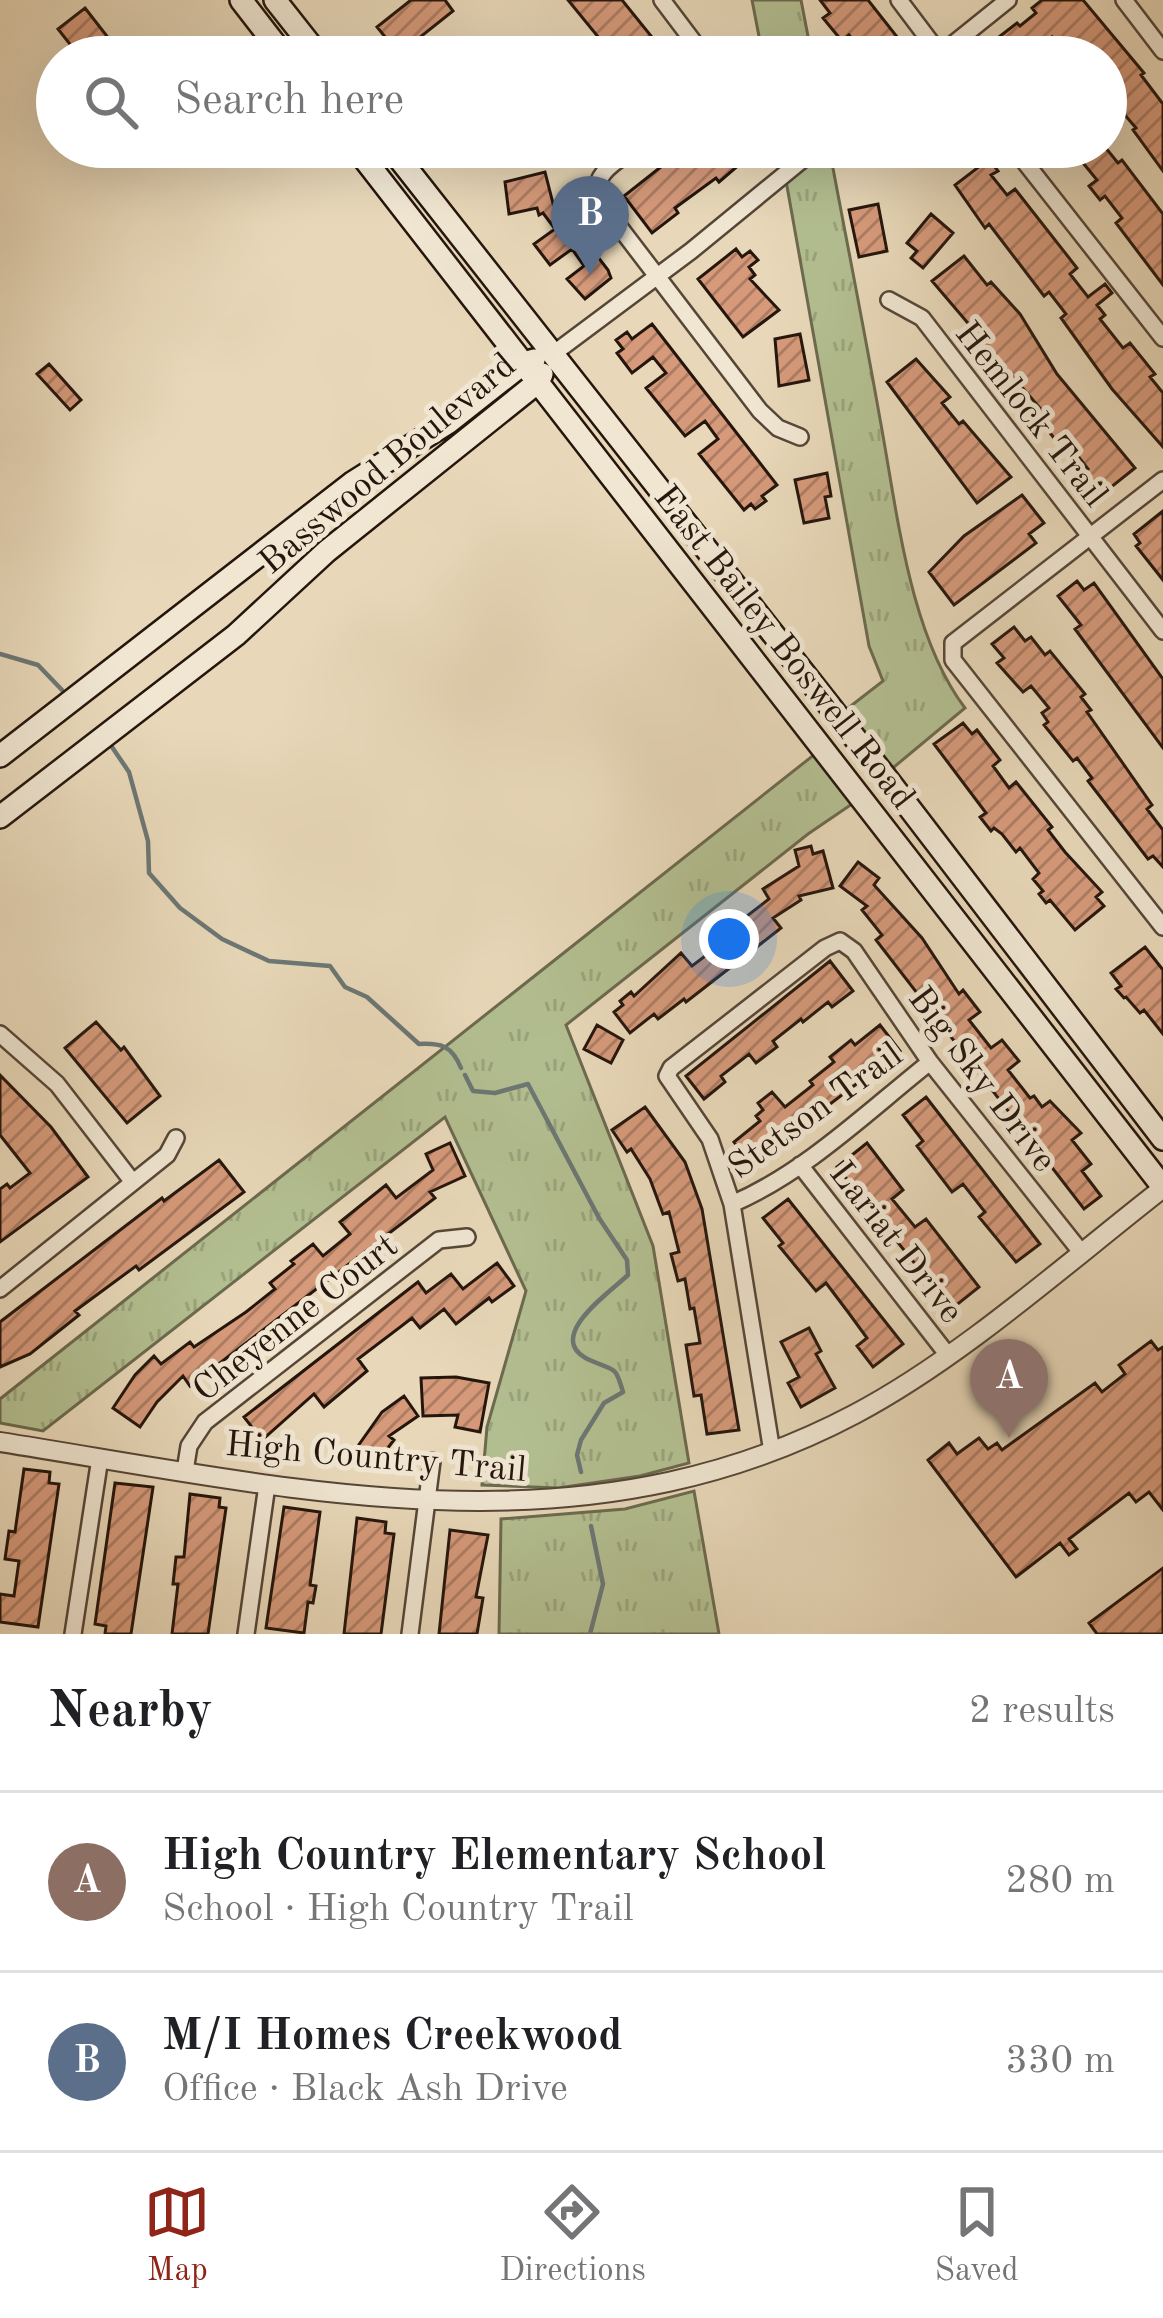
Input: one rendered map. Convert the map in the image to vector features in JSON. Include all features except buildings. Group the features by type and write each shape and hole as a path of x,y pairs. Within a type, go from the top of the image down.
{"main road":[{"path":"275,0 303,36"},
{"path":"244,1 270,36"},
{"name":"East Bailey Boswell Road","path":"372,168 1163,1187"},
{"name":"East Bailey Boswell Road","path":"407,168 1163,1139"},
{"path":"407,213 430,197"},
{"name":"Basswood Boulevard","path":"0,817 236,634 553,354"},
{"name":"Basswood Boulevard","path":"0,756 352,483 531,372"}],"street":[{"path":"662,0 689,36"},
{"path":"899,0 925,36"},
{"path":"964,36 1008,0"},
{"path":"1124,0 1163,51"},
{"path":"610,168 595,188 605,210 760,411 778,428 800,437"},
{"path":"553,354 792,168"},
{"path":"1029,168 1163,338"},
{"name":"Hemlock Trail","path":"889,300 922,318 1163,631"},
{"path":"1163,480 952,643 953,660 1163,927"},
{"name":"Big Sky Drive","path":"732,1204 710,1139 667,1076 671,1068 808,961 840,941 854,952 930,1062 1081,1252"},
{"path":"0,1034 57,1084 132,1181"},
{"name":"Stetson Trail","path":"732,1204 800,1165 930,1062"},
{"path":"0,1289 167,1155 176,1138"},
{"name":"Lariat Drive","path":"800,1165 947,1354"},
{"name":"High Country Trail","path":"0,1442 268,1485 428,1499 536,1502 633,1492 719,1471 856,1414 947,1354 1163,1187"},
{"path":"732,1204 772,1452"},
{"name":"Cheyenne Court","path":"185,1471 189,1446 205,1422 440,1240 467,1237"},
{"path":"73,1634 100,1458"},
{"path":"410,1634 432,1461"},
{"path":"246,1634 268,1485"}],"green space":[{"path":"752,0 801,0 808,36 759,36"},
{"path":"784,168 833,168 908,570 930,644 965,708 888,772 843,712 883,681 869,646"},
{"path":"815,754 855,802 566,1025 653,1246 689,1463 558,1488 482,1485 487,1427 526,1291 445,1117 43,1431 0,1423 0,1399"},
{"path":"694,1491 719,1634 499,1634 501,1519 625,1509"}],"waterway":[{"path":"0,654 38,665 62,690"},
{"path":"112,747 129,772 148,841 149,873 180,908 222,939 269,961 330,966 345,987 367,997 419,1044 450,1050 461,1068"},
{"path":"465,1075 473,1091 495,1093 528,1084 599,1218 627,1260 628,1275 583,1317 573,1341 578,1352 613,1370 623,1392 604,1403 581,1440 577,1455 581,1472"},
{"path":"590,1634 603,1584 591,1526"}],"place":[{"name":"M/I Homes Creekwood","path":"590,275"},
{"name":"High Country Elementary School","path":"1009,1438"}]}
